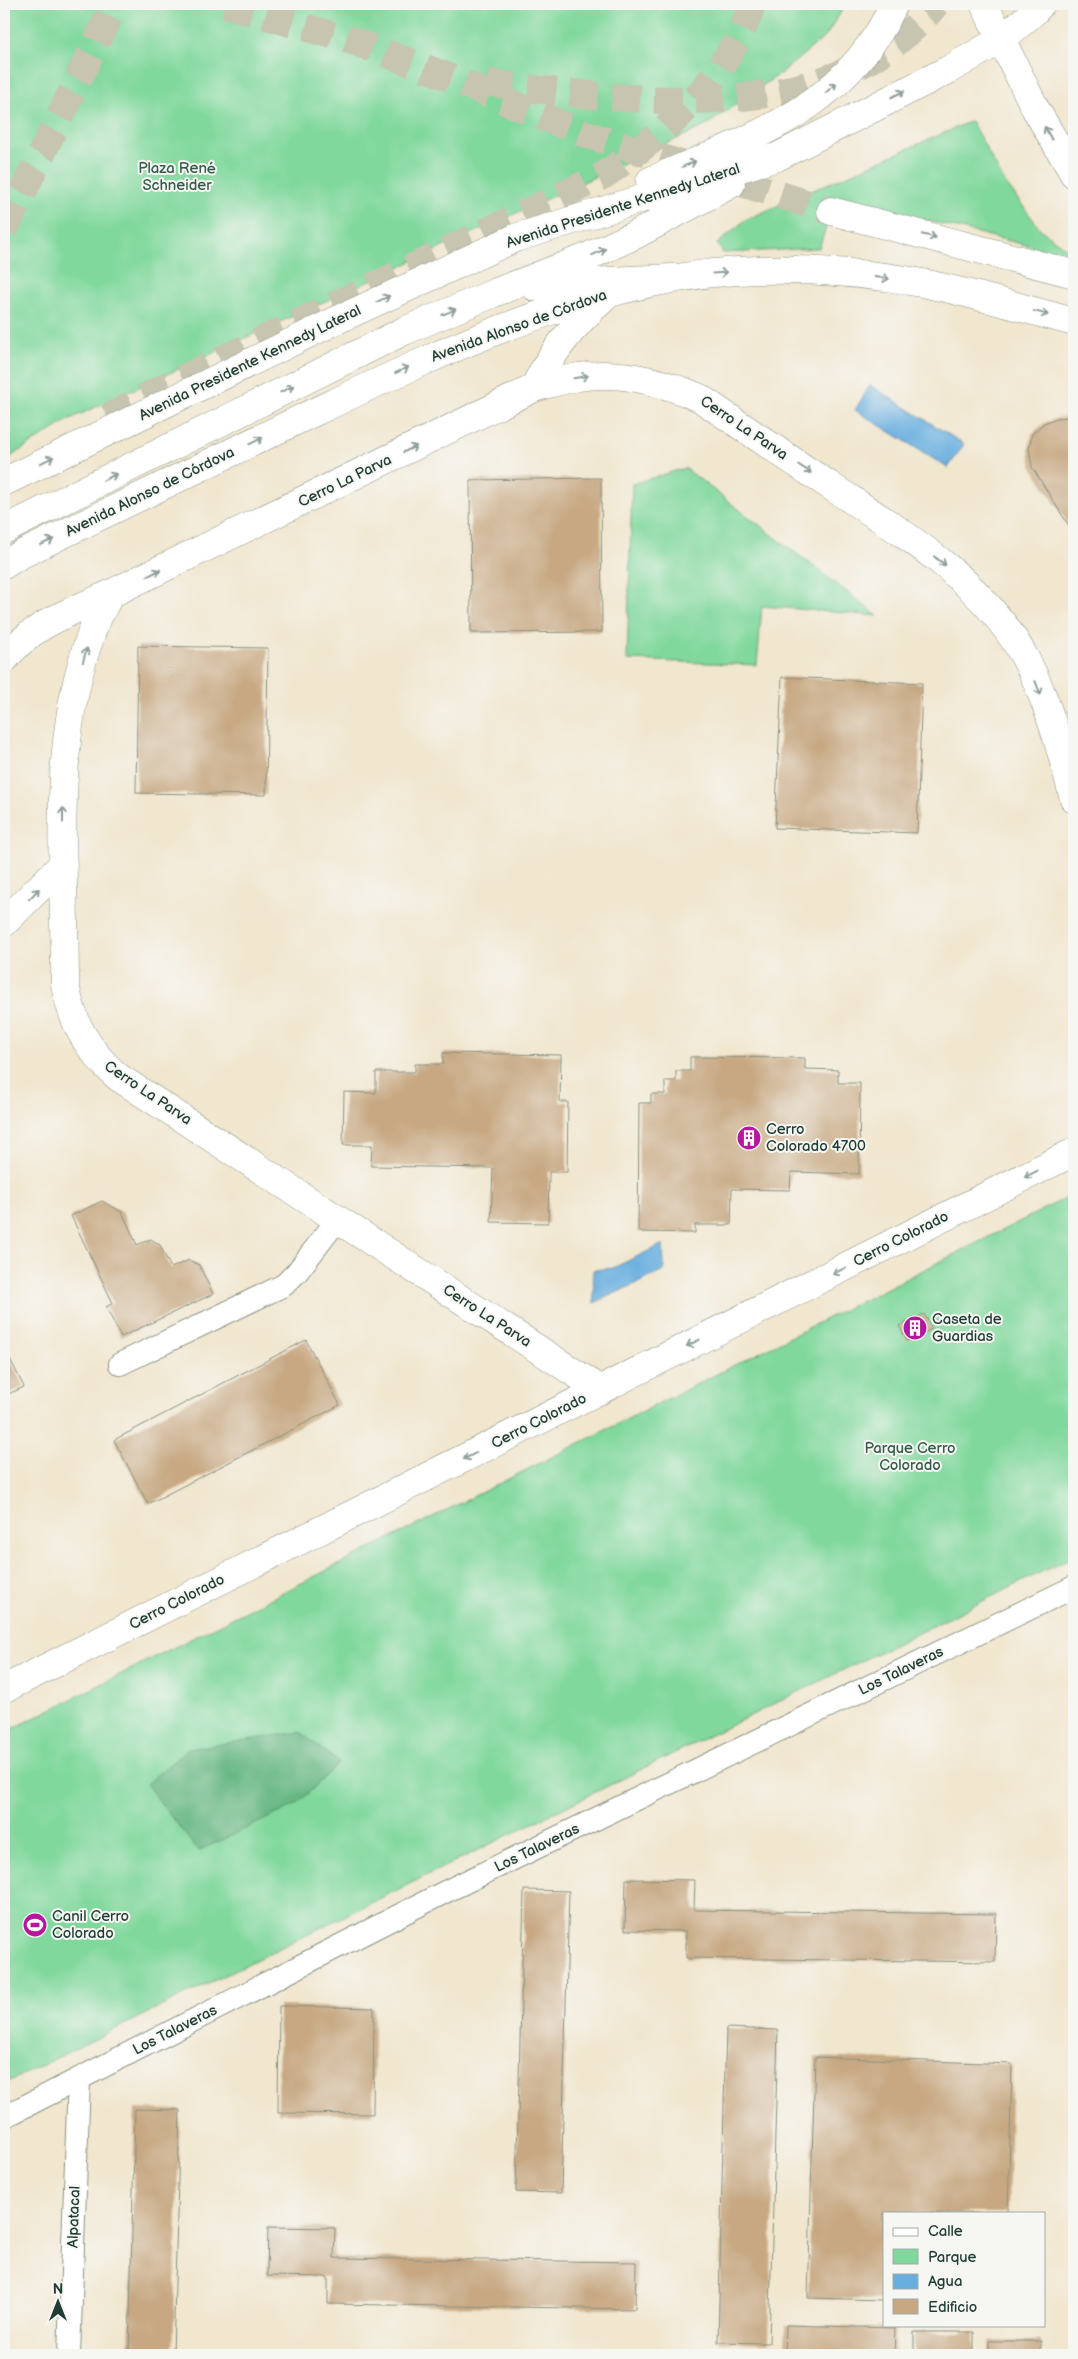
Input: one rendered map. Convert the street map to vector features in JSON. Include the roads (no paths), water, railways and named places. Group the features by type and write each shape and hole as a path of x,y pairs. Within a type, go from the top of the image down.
{"main road":[{"path":"515,238 790,119 844,77 867,50 886,21 894,4"},
{"path":"984,4 1034,108 1074,174"},
{"name":"Avenida Presidente Kennedy Lateral","path":"4,482 335,321 515,238 777,157 948,70 1002,39 1035,12 1041,4"},
{"path":"4,530 404,331 494,293 587,258 637,234 709,197 777,157"},
{"path":"831,211 1074,274"},
{"name":"Avenida Alonso de Córdova","path":"4,565 28,551 434,356 533,318 609,294 672,278 757,270 807,270 858,274 922,283 1074,322"},
{"path":"494,293 588,282 672,278"},
{"path":"534,388 559,344 582,317 609,294"},
{"name":"Cerro La Parva","path":"4,660 13,648 40,626 110,594 534,388 579,377 600,375 625,376 671,385 700,398 931,554 960,577 988,606 1024,656 1037,684 1063,758 1074,799"},
{"name":"Cerro La Parva","path":"110,594 92,631 78,676 69,724 64,773 65,984 69,1007 76,1025 94,1054 118,1077 601,1390"},
{"path":"4,923 63,864"},
{"name":"Cerro Colorado","path":"4,1689 1074,1152"}],"lane":[{"path":"120,1364 284,1285 338,1219"},
{"name":"Los Talaveras","path":"4,2117 445,1892 1074,1587"},
{"name":"Alpatacal","path":"69,2355 79,2079"}],"water":[{"path":"870,385 964,444 948,468 855,410"},
{"path":"663,1244 664,1271 594,1303 593,1270 613,1268"}],"tunnel":[{"path":"4,230 115,4"},
{"path":"225,4 353,41 441,74 582,133 831,211"},
{"path":"108,418 151,394 604,175 650,141 693,102 728,56 752,4"},
{"path":"487,82 557,92 644,99 736,98 781,91 825,80 866,62 903,37 936,4"}],"place":[{"name":"Cerro Colorado 4700","path":"749,1138"},
{"name":"Caseta de Guardias","path":"915,1328"},
{"name":"Canil Cerro Colorado","path":"35,1925"}],"park label":[{"name":"Plaza René Schneider","path":"177,176"},
{"name":"Parque Cerro Colorado","path":"910,1456"}]}
